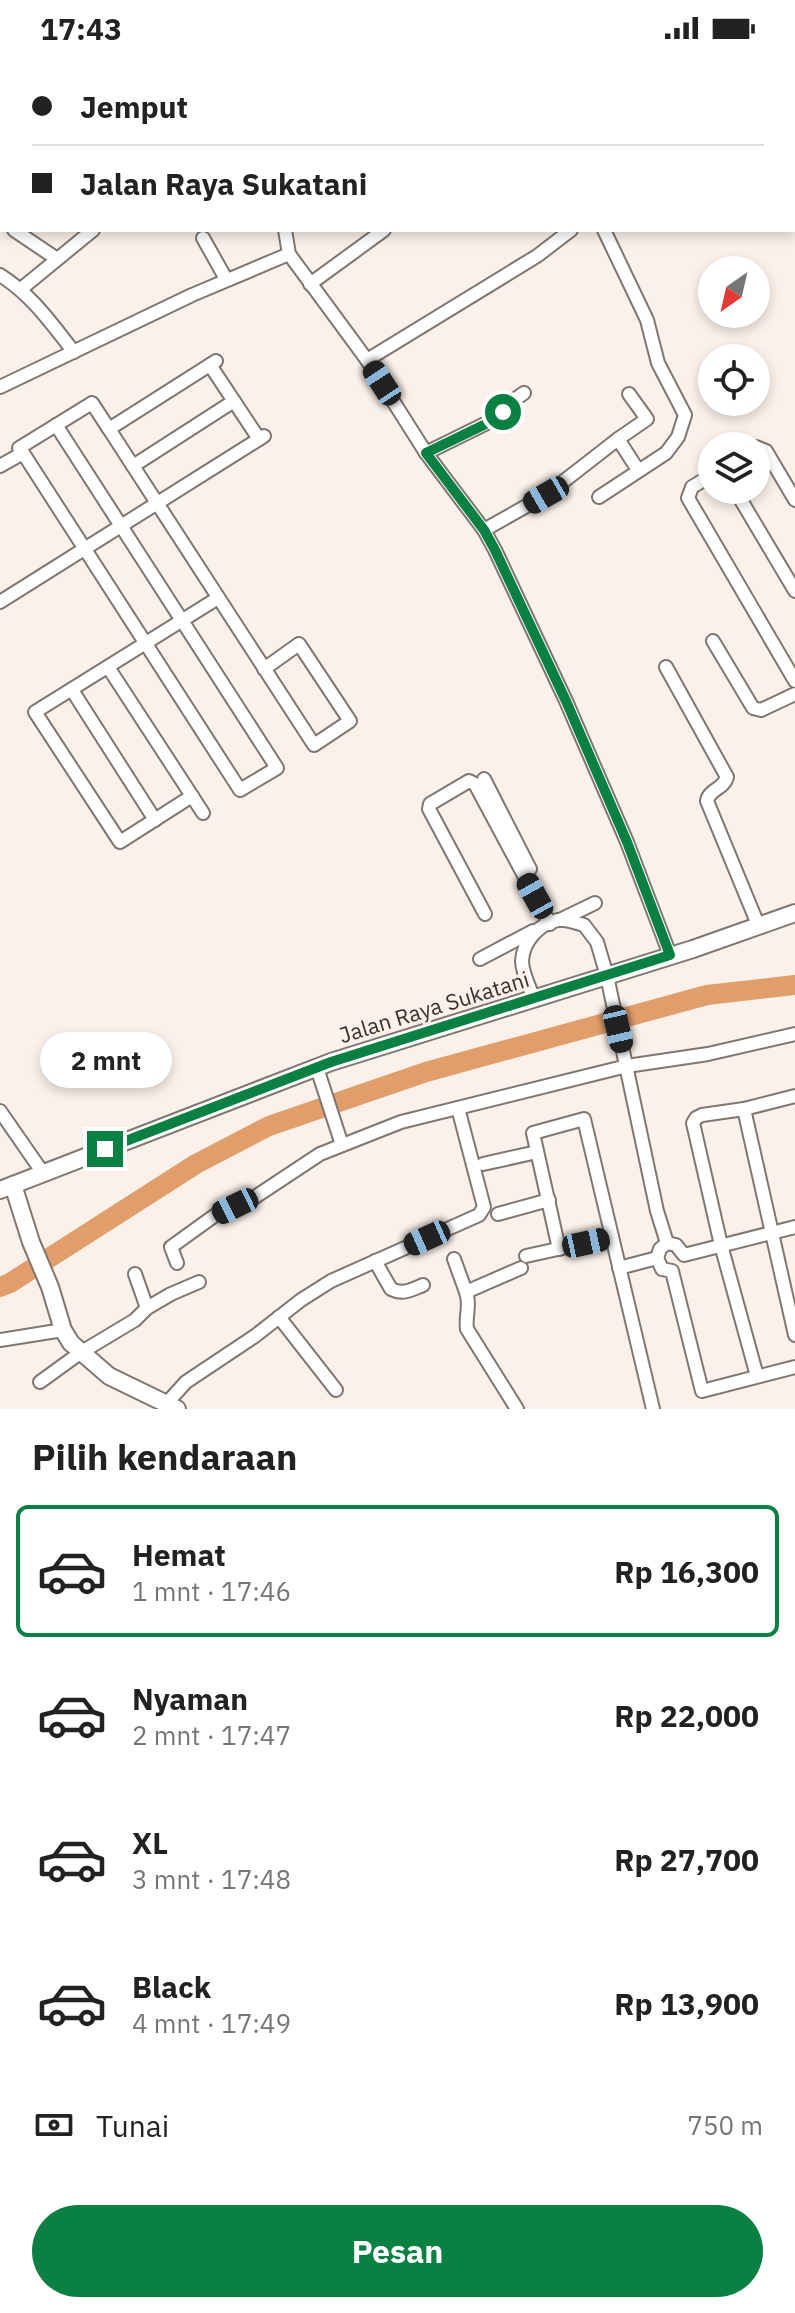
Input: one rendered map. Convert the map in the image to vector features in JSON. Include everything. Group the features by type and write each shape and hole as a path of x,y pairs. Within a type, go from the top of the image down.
{"main road":[{"name":"Jalan Raya Sukatani","path":"7,1187 317,1068 795,913"},
{"path":"7,1187 50,1287 63,1330 80,1353 109,1376 171,1407"}],"street":[{"path":"17,232 57,259"},
{"path":"21,289 87,232"},
{"path":"285,232 289,254 367,360 426,453 484,530 566,701 627,842 670,955"},
{"path":"310,284 381,232"},
{"path":"367,360 537,256 568,232"},
{"path":"599,497 666,453 678,437 685,415 658,363 647,320 605,232"},
{"path":"203,238 226,279"},
{"path":"0,387 226,279 289,254"},
{"path":"0,275 35,303 74,352"},
{"path":"0,602 261,438 234,401 213,363 109,429"},
{"path":"426,453 499,417 507,405 524,393"},
{"path":"484,530 546,495 618,439 644,424 647,419 629,394"},
{"path":"133,466 234,401"},
{"path":"56,425 277,768 240,790 19,448 56,425 92,403 158,503 218,598 264,669 314,745 350,721 299,644 264,669"},
{"path":"618,439 638,470"},
{"path":"0,466 23,453"},
{"path":"770,458 795,500"},
{"path":"698,483 692,487 688,498 795,681"},
{"path":"743,504 795,591"},
{"path":"192,796 120,842 35,712 218,598"},
{"path":"713,641 753,708 761,710 795,694"},
{"path":"108,667 203,813"},
{"path":"666,667 727,777 725,783 708,796 707,801 759,927"},
{"path":"72,690 155,820"},
{"path":"484,779 552,923"},
{"path":"485,914 429,809 430,804 469,781 475,784 552,923"},
{"path":"480,959 595,903"},
{"path":"534,999 522,964 525,944 552,923 584,925 597,942 607,976 657,1211 667,1243"},
{"path":"177,1263 171,1247 214,1216 252,1199 320,1154 401,1122 627,1066 708,1054 795,1034"},
{"path":"317,1068 342,1145"},
{"path":"757,1376 721,1245 693,1123 702,1115 794,1101"},
{"path":"171,1407 186,1382 331,1281 479,1215 482,1200 458,1108"},
{"path":"744,1109 795,1335"},
{"path":"0,1111 43,1173"},
{"path":"559,1249 533,1133 584,1119 653,1409"},
{"path":"483,1164 537,1152"},
{"path":"498,1214 549,1200"},
{"path":"684,1255 795,1227"},
{"path":"466,1292 524,1262 559,1249 612,1237"},
{"path":"667,1243 680,1248 684,1255 682,1262 672,1271"},
{"path":"667,1243 657,1258 662,1269 672,1271"},
{"path":"619,1268 657,1258"},
{"path":"454,1259 469,1306 467,1329 517,1409"},
{"path":"375,1261 391,1289 405,1292 423,1285"},
{"path":"672,1271 702,1391 795,1367"},
{"path":"135,1274 147,1308"},
{"path":"40,1382 80,1353 135,1320 147,1308 199,1282"},
{"path":"279,1317 336,1390"},
{"path":"0,1340 63,1330"}],"waterway":[{"path":"0,1287 196,1164 269,1126 426,1072 707,995 795,985"}],"route":[{"path":"105,1149 331,1062 670,955 627,842 566,701 495,550 484,530 426,453 496,419 503,412"}]}
